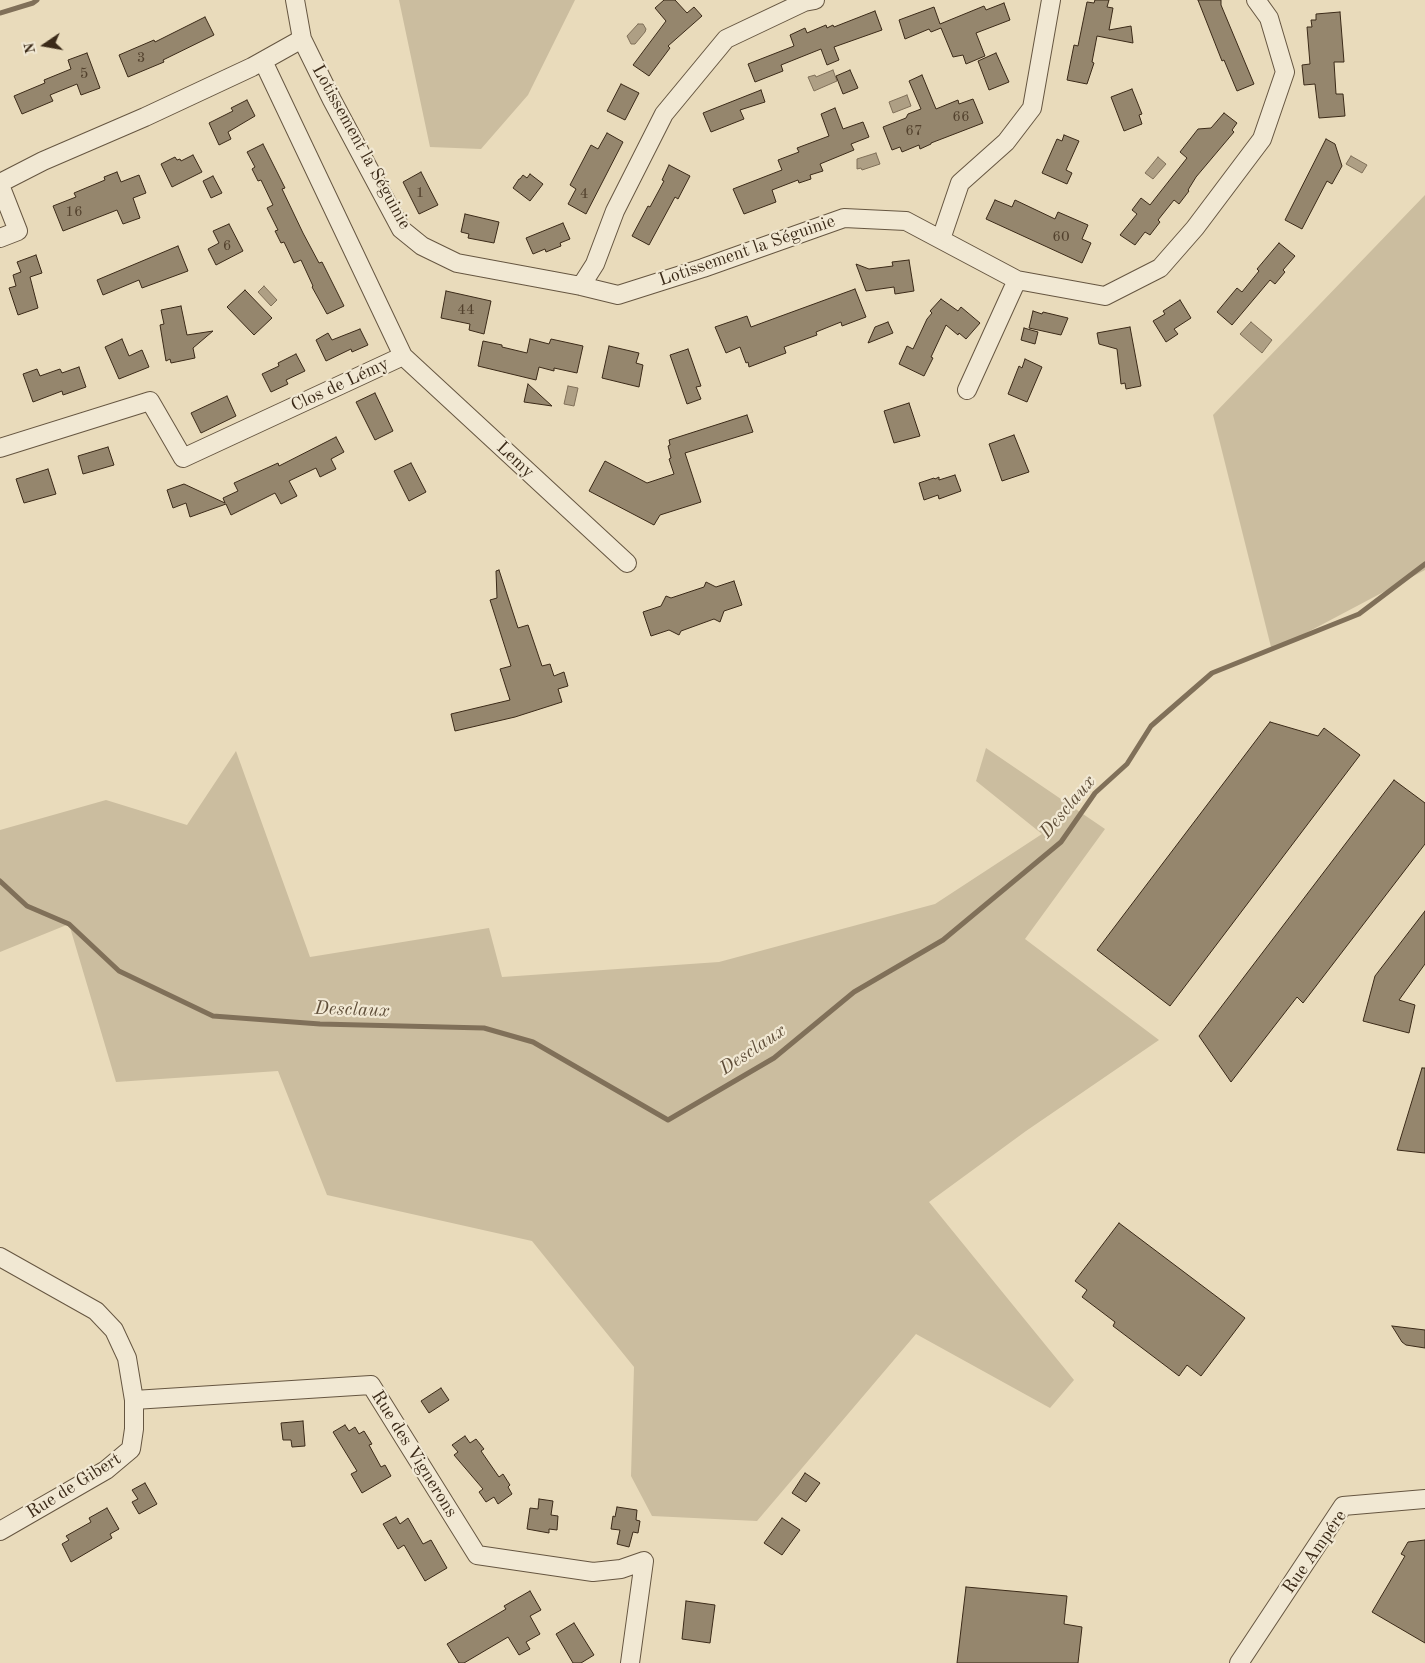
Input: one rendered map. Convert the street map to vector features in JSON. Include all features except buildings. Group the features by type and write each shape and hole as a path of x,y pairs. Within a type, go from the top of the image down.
{"street":[{"name":"Lotissement la Séguinie","path":"295,0 302,39 332,100 401,229 422,246 457,263 581,286 618,295 703,268 844,218 906,221 1017,280 1105,296 1160,268 1184,241 1262,139 1285,72 1270,18 1256,0"},
{"path":"581,286 595,264 614,211 664,114 726,39 804,2 815,0"},
{"path":"940,239 960,183 1006,142 1032,108 1052,0"},
{"path":"0,238 18,232 0,184 43,161 145,117 263,61 302,39"},
{"name":"Clos de Lémy","path":"0,448 150,401 183,458 404,356 263,61"},
{"path":"966,390 1017,280"},
{"name":"Lemy","path":"404,356 627,563"},
{"name":"Rue de Gibert","path":"0,1257 96,1311 114,1330 127,1358 134,1400 134,1430 131,1449 106,1470 0,1531"},
{"name":"Rue des Vignerons","path":"134,1400 371,1385 477,1555 593,1572 621,1569 644,1561 630,1663"},
{"name":"Rue Ampére","path":"1239,1663 1344,1506 1425,1499"}],"shaded area":[{"path":"399,0 575,0 528,95 481,149 430,147"},
{"path":"638,24 643,24 646,29 645,32 635,44 631,44 627,36"},
{"path":"833,70 837,81 814,91 808,77 815,75 816,77"},
{"path":"907,95 911,106 893,113 889,102"},
{"path":"876,153 880,164 862,170 861,168 857,169 857,159"},
{"path":"1351,156 1367,165 1362,173 1346,164"},
{"path":"1158,157 1166,164 1153,179 1145,173"},
{"path":"1425,195 1425,570 1272,651 1213,415"},
{"path":"264,286 277,300 271,306 258,292"},
{"path":"1251,322 1272,340 1262,353 1240,334"},
{"path":"568,386 578,388 574,406 564,404"},
{"path":"986,748 1105,829 1025,939 1159,1040 1026,1131 929,1202 1074,1380 1050,1408 916,1334 757,1521 652,1516 631,1476 634,1367 532,1241 327,1195 278,1071 116,1082 69,924 0,952 0,830 106,800 187,825 236,751 310,957 489,928 502,977 719,962 935,904 1042,834 976,781"}],"waterway":[{"path":"0,13 33,3 37,0"},
{"name":"Desclaux","path":"0,881 27,906 69,924 119,971 213,1016 320,1024 484,1028 533,1042 668,1120 774,1058 854,992 943,940 1061,842 1095,793 1127,764 1151,726 1212,673 1359,614 1425,564"}]}
